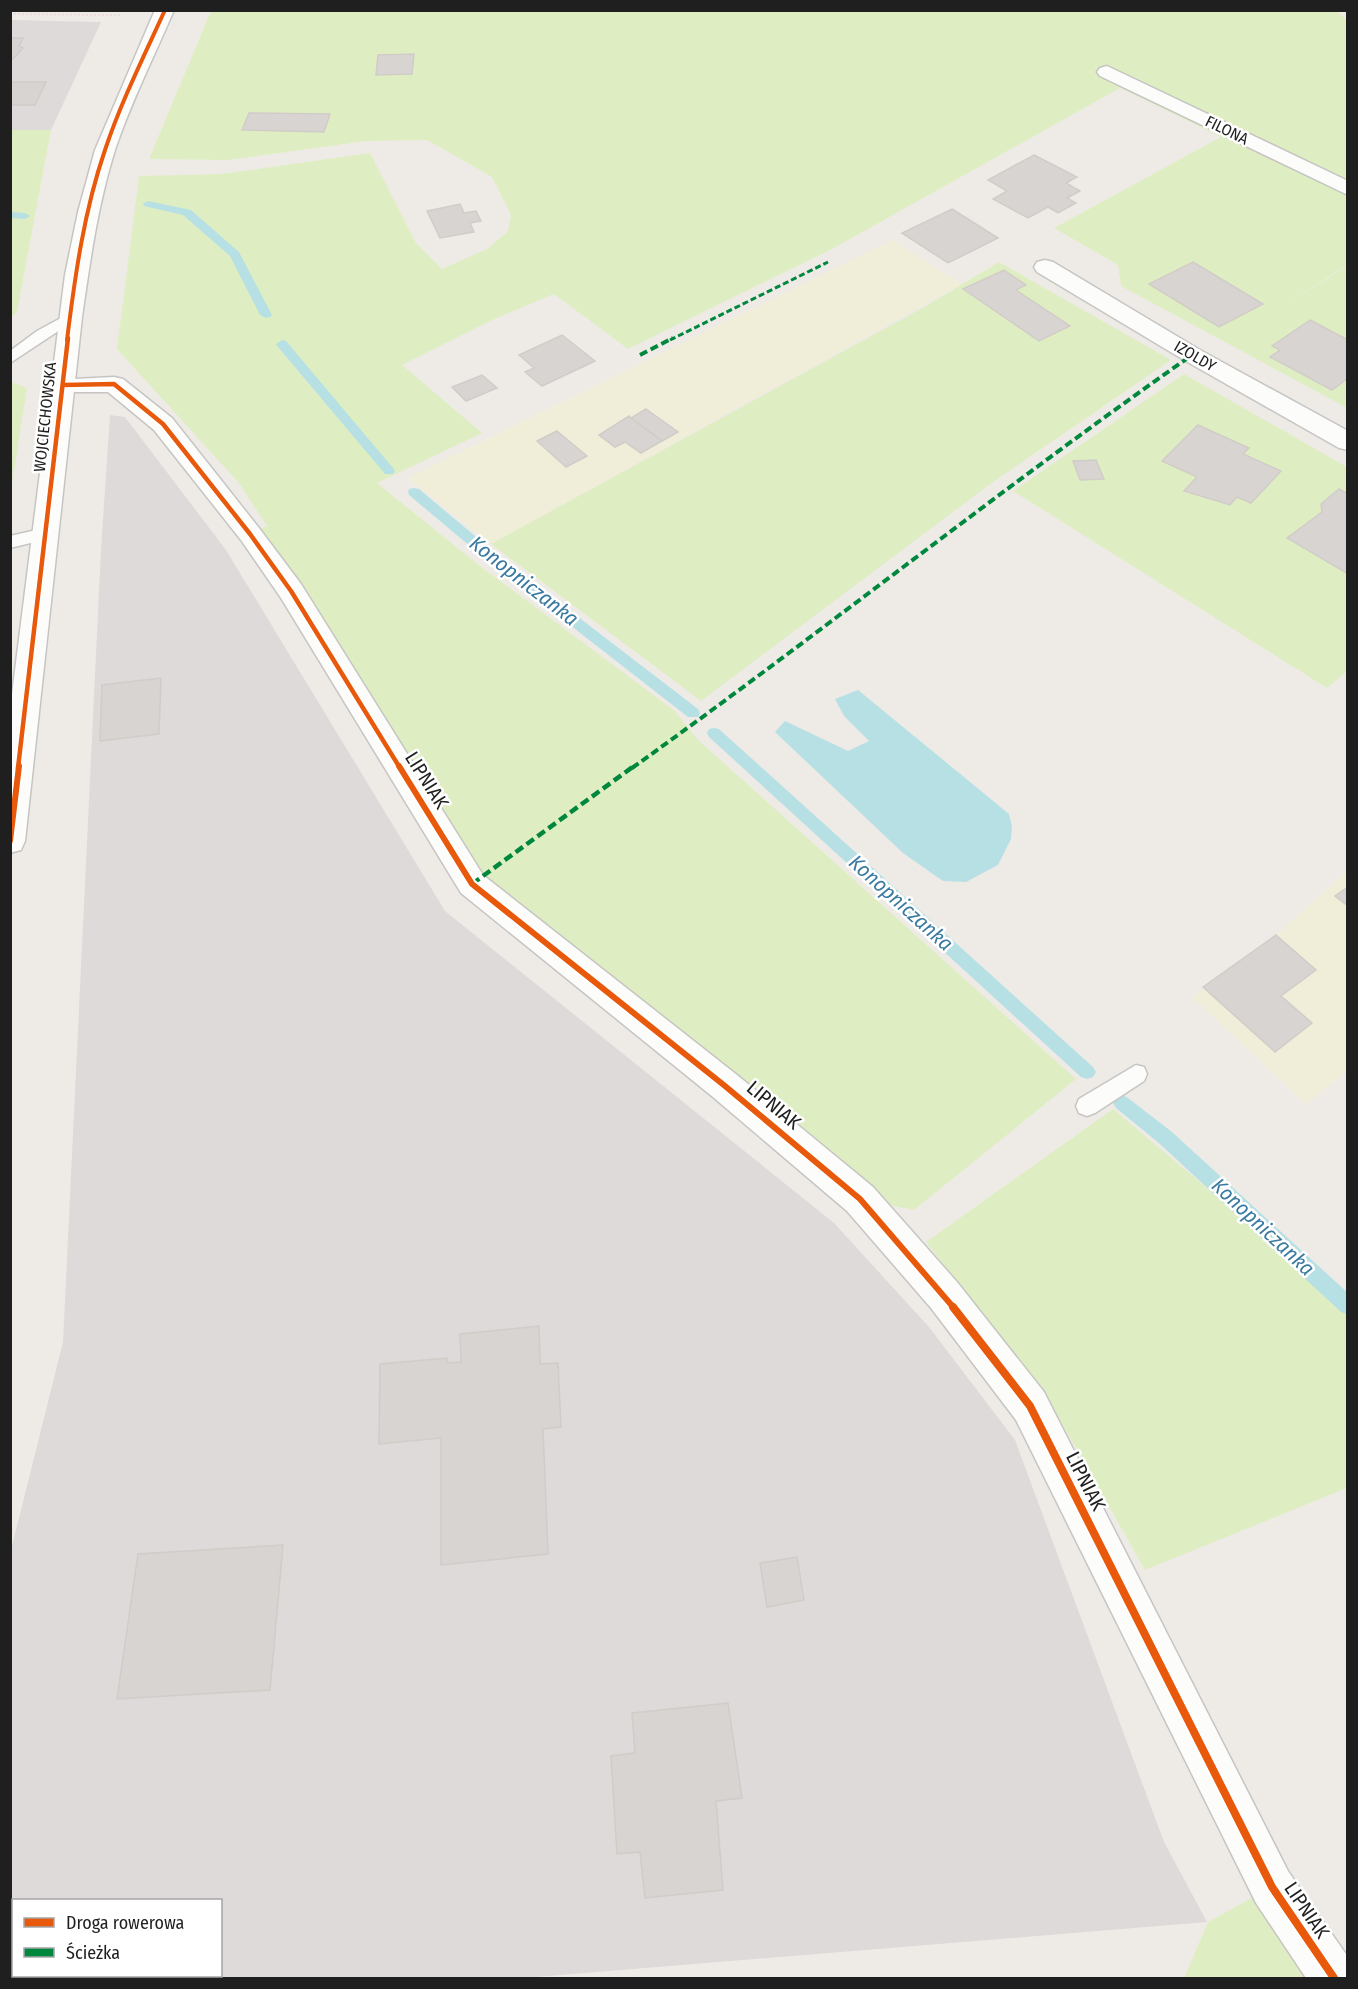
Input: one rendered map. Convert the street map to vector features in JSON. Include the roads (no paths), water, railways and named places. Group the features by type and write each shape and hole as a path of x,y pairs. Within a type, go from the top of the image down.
{"street":[{"name":"WOJCIECHOWSKA","path":"10,841 70,317 88,216 105,152 130,84 165,10"},
{"name":"FILONA","path":"1107,72 1347,189"},
{"name":"IZOLDY","path":"1045,267 1192,355 1347,442"},
{"name":"LIPNIAK","path":"63,385 114,384 163,424 250,534 291,591 472,884 725,1086 860,1199 944,1295 1030,1406 1272,1887 1334,1978"}],"lane":[{"path":"10,359 42,334 70,317"},
{"path":"10,542 45,534"},
{"path":"1087,1106 1136,1074"}],"water":[{"path":"858,690 1009,814 1012,826 1011,839 998,865 966,882 943,881 903,853 775,732 785,721 848,751 869,741 844,716 835,699"}],"waterway":[{"name":"Konopniczanka","path":"148,204 187,212 235,254 266,315"},
{"name":"Konopniczanka","path":"10,215 25,216"},
{"name":"Konopniczanka","path":"282,344 389,471"},
{"name":"Konopniczanka","path":"414,492 494,559 693,713"},
{"name":"Konopniczanka","path":"714,733 1087,1072"},
{"name":"Konopniczanka","path":"1122,1103 1166,1138 1348,1306"}]}
